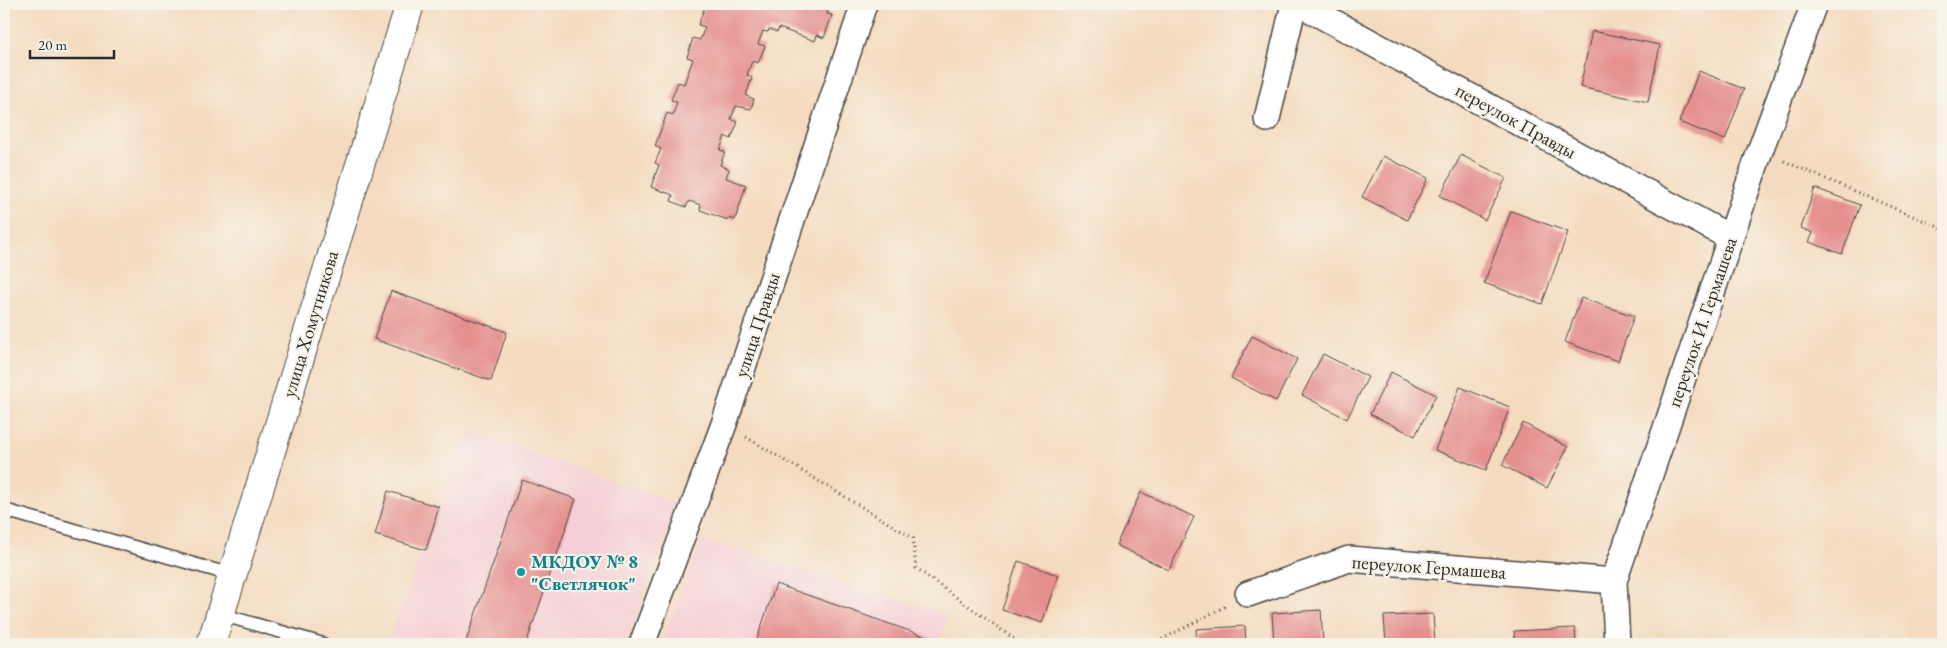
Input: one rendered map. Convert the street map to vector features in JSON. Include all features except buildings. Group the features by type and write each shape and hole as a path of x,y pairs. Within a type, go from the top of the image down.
{"street":[{"name":"улица Хомутникова","path":"211,644 410,4"},
{"name":"улица Правды","path":"642,644 724,424 864,4"},
{"path":"1267,119 1294,4"},
{"name":"переулок Правды","path":"1300,4 1731,238"},
{"name":"переулок И. Гермашева","path":"1617,644 1614,581 1760,151 1814,4"},
{"name":"переулок Гермашева","path":"1248,594 1348,559 1614,581"}],"lane":[{"path":"4,510 232,575"},
{"path":"220,614 324,644"}],"path":[{"path":"1760,151 1943,229"},
{"path":"724,424 913,538 916,568 1021,644"},
{"path":"1153,644 1248,594"}],"shaded area":[{"path":"468,430 678,504 625,644 387,644"},
{"path":"701,539 948,615 940,644 662,644"}],"place":[{"name":"МКДОУ № 8 \"Светлячок\"","path":"521,572"}]}
